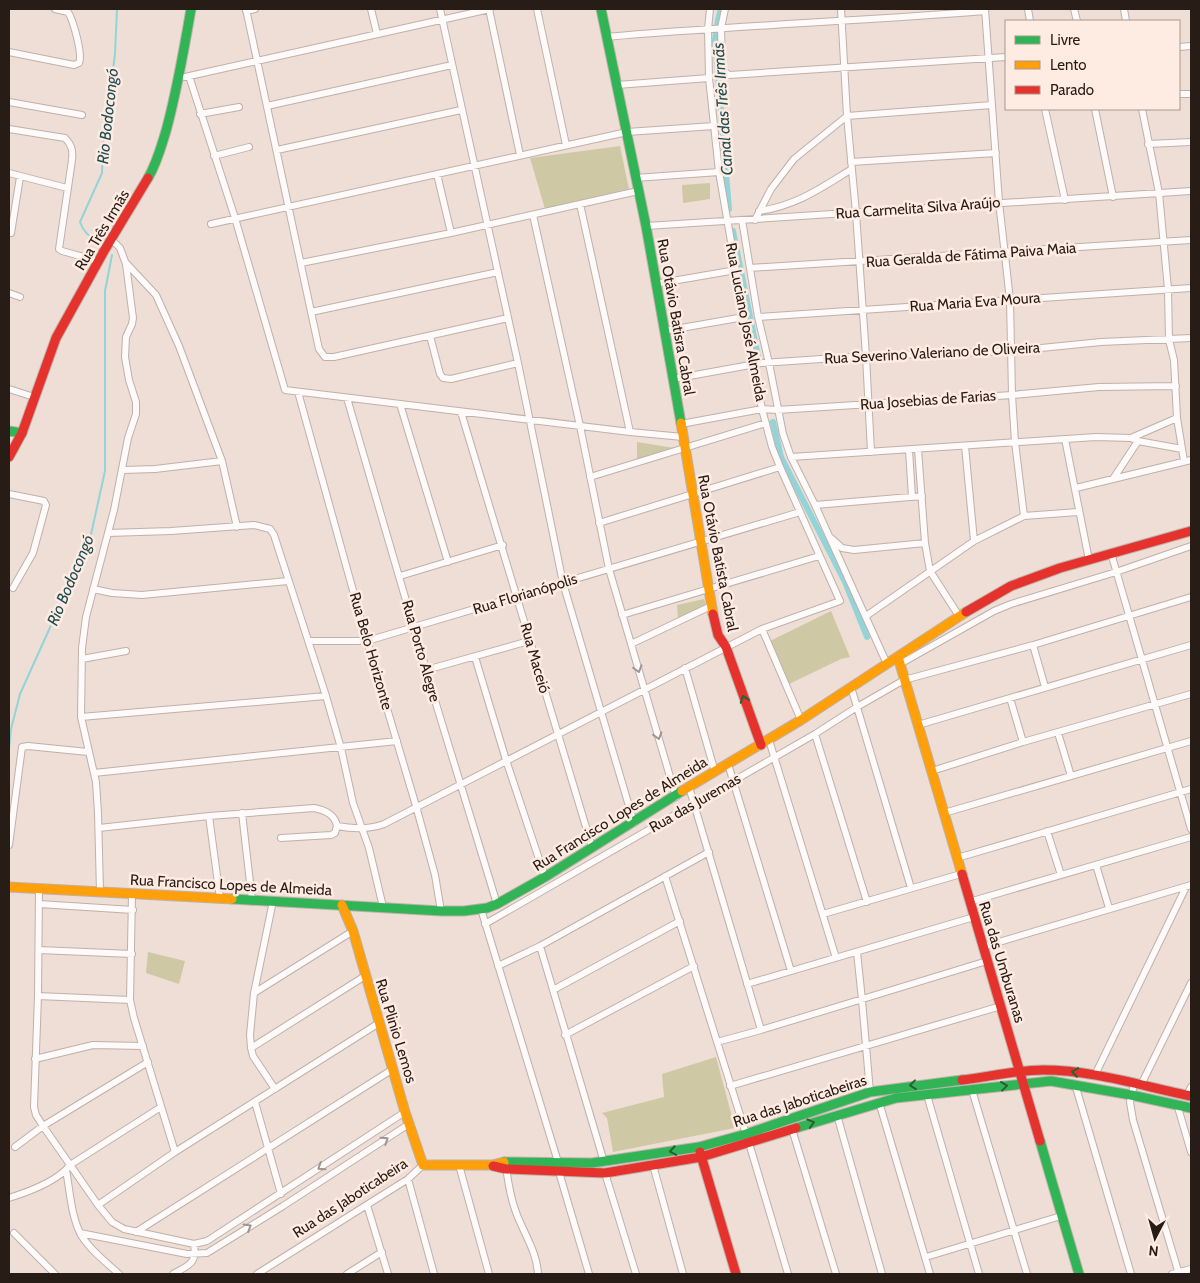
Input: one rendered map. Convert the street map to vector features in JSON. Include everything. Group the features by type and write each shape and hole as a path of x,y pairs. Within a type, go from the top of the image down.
{"street":[{"path":"9,52 74,64 79,63 80,56 70,15 58,9"},
{"name":"Rua Três Irmãs","path":"9,457 22,434 56,338 98,261 156,165 178,78 191,9"},
{"path":"255,9 246,10 319,349 326,357 334,357 508,318"},
{"path":"371,9 377,34"},
{"path":"440,9 518,364 563,583 634,823"},
{"path":"178,78 489,9 520,154"},
{"path":"537,9 566,145"},
{"path":"301,263 533,215 638,191 601,9"},
{"name":"Rua Luciano José Almeida","path":"710,9 708,29 709,78 719,172 762,409 780,466 840,601 762,629"},
{"path":"725,9 721,28 722,66 726,74 1005,57"},
{"path":"841,9 871,452"},
{"path":"606,37 985,10 1000,202 1010,300 1015,442 1024,516"},
{"path":"267,106 452,65"},
{"path":"189,76 235,218 285,390 683,437"},
{"path":"616,86 709,78"},
{"path":"9,102 82,115"},
{"path":"755,220 771,189 794,159 847,116 992,105"},
{"path":"200,114 239,107"},
{"path":"277,150 461,110"},
{"path":"1045,110 1064,200"},
{"path":"1095,110 1113,197"},
{"path":"1076,488 1188,461 1182,449 1177,418 1174,360 1169,340 1168,289 1160,193 1142,110"},
{"path":"211,224 289,205 627,132 714,126"},
{"path":"9,129 64,138 69,142 73,153 59,249 62,252 98,261"},
{"path":"1148,144 1191,142"},
{"path":"214,156 249,147"},
{"path":"759,211 777,209 807,197 852,166 996,153"},
{"path":"636,178 719,172"},
{"path":"9,174 67,188"},
{"path":"437,174 451,232"},
{"path":"11,233 20,177"},
{"name":"Rua Otávio Batisra Cabral","path":"638,191 646,226 685,448"},
{"name":"Rua Carmelita Silva Araújo","path":"646,226 1191,191"},
{"path":"580,204 630,432"},
{"path":"533,215 580,426 609,569 676,797"},
{"name":"Rua Luciano José Almeida","path":"742,220 758,317 783,434 791,456 887,664"},
{"path":"100,892 99,828 94,773 81,717 82,659 86,616 108,533 136,408 125,357 126,337 133,318 126,264 120,248 111,240"},
{"name":"Rua Geralda de Fátima Paiva Maia","path":"750,268 1191,240"},
{"path":"126,264 150,288 161,304 179,346 222,461 237,527"},
{"path":"655,284 736,270"},
{"path":"312,312 498,272"},
{"name":"Rua Maria Eva Moura","path":"758,317 1191,288"},
{"path":"9,293 20,296"},
{"path":"664,331 744,317"},
{"path":"430,336 440,377 446,379 518,364"},
{"name":"Rua Severino Valeriano de Oliveira","path":"673,379 754,364 866,356 1011,351 1102,342 1191,338"},
{"name":"Rua Josebias de Farias","path":"681,424 762,409 777,410 1012,395 1099,387 1176,386"},
{"path":"9,389 34,397"},
{"name":"Rua Belo Horizonte","path":"298,392 367,641 416,806 435,875 441,911"},
{"name":"Rua Porto Alegre","path":"347,398 426,670 497,904"},
{"path":"400,404 448,562"},
{"name":"Rua Maceió","path":"461,412 592,847"},
{"path":"1131,438 1177,418"},
{"path":"590,477 766,423"},
{"path":"9,431 22,434"},
{"path":"791,456 1096,437 1131,438 1182,449"},
{"path":"1065,439 1089,560"},
{"path":"1113,479 1138,441"},
{"path":"965,446 974,541"},
{"name":"Rua Otávio Batista Cabral","path":"685,448 708,590 718,635 726,648 765,742"},
{"path":"918,449 925,544 930,571 959,616"},
{"path":"910,450 912,497"},
{"path":"122,470 155,469 222,461"},
{"path":"599,523 780,466"},
{"path":"9,494 44,501 46,505 33,553 13,588"},
{"path":"815,505 922,496"},
{"name":"Rua Florianópolis","path":"309,641 367,641 800,512"},
{"path":"866,616 974,541 1024,516 1078,512"},
{"path":"108,533 254,525 270,529 274,535 326,696 341,748 353,803 369,848 383,907"},
{"name":"Rua Francisco Lopes de Almeida","path":"9,887 441,911 481,909 497,904 634,823 689,787 801,720 887,664 899,660 970,608 1011,586 1038,575 1191,530"},
{"path":"829,536 842,548 848,550 925,544"},
{"path":"400,576 502,545"},
{"path":"899,660 1011,604 1116,572 1191,546"},
{"path":"1111,553 1191,829"},
{"path":"622,615 819,556"},
{"path":"93,589 112,593 142,594 288,581"},
{"name":"Rua das Juremas","path":"485,924 775,758 904,680 1032,645 1191,597"},
{"path":"630,644 711,606"},
{"path":"970,608 974,623"},
{"path":"337,826 362,829 374,828 384,824 762,629 801,720"},
{"path":"426,670 529,641"},
{"path":"1032,645 1045,687"},
{"path":"918,725 1191,645"},
{"path":"82,659 126,650"},
{"path":"475,656 506,760 545,877"},
{"name":"Rua das Umburanas","path":"899,660 1079,1274"},
{"path":"685,668 715,772"},
{"path":"851,688 911,888"},
{"path":"932,771 1023,742 1191,694"},
{"path":"81,717 326,696"},
{"path":"1010,698 1023,742"},
{"path":"1058,733 1071,776"},
{"path":"816,734 867,902"},
{"path":"94,773 397,741"},
{"path":"944,813 1191,741"},
{"path":"765,742 775,758 836,958"},
{"path":"9,845 22,747 88,752"},
{"path":"728,764 791,971"},
{"path":"689,787 761,1030"},
{"path":"957,858 1191,789"},
{"path":"99,828 208,816 314,808 321,809 330,815 335,820 337,826 335,833 332,835 281,838"},
{"path":"242,813 252,900"},
{"path":"208,816 220,898"},
{"path":"1047,831 1061,875"},
{"path":"969,902 1191,837"},
{"path":"498,966 540,946 709,852"},
{"path":"1096,865 1110,908"},
{"path":"823,914 962,874"},
{"path":"665,876 788,1274"},
{"path":"982,947 1189,886"},
{"path":"1095,1075 1189,886"},
{"path":"39,888 34,1107 36,1115 68,1168 116,1226 194,1244 206,1241 406,1112"},
{"path":"132,894 130,1000 142,1046 175,1152"},
{"path":"273,901 254,993 250,1035 253,1056 275,1089"},
{"path":"39,904 133,910"},
{"name":"Rua Plinio Lemos","path":"342,905 352,931 392,1069 423,1165"},
{"path":"481,909 558,1162"},
{"path":"747,984 974,917"},
{"path":"553,990 680,921"},
{"path":"254,993 352,931"},
{"path":"540,946 604,1162"},
{"path":"39,950 132,954"},
{"path":"857,952 870,1092"},
{"path":"717,1042 987,961"},
{"path":"565,1035 694,966"},
{"path":"251,1048 365,976"},
{"path":"1191,983 1137,1085 1130,1102 1133,1120 1177,1274 1191,1269"},
{"path":"38,996 130,1000"},
{"path":"730,1086 1001,1006"},
{"path":"98,1205 175,1152 379,1023"},
{"path":"35,1059 93,1045 142,1046"},
{"path":"15,1147 43,1126 148,1062"},
{"path":"136,1232 392,1069"},
{"name":"Rua das Jaboticabeiras","path":"506,1166 559,1172 605,1173 702,1157 870,1092 1020,1072 1056,1070 1095,1075 1137,1085 1190,1092"},
{"name":"Rua das Jaboticabeiras","path":"506,1166 558,1162 604,1162 699,1147 792,1129 879,1102 1051,1081 1075,1084 1191,1108"},
{"path":"1075,1084 1131,1274"},
{"path":"972,1090 1027,1274"},
{"path":"927,1095 978,1274"},
{"path":"254,1102 280,1194"},
{"path":"879,1102 930,1274"},
{"path":"1177,1104 1191,1152"},
{"path":"9,1198 39,1187 162,1107"},
{"path":"837,1115 882,1274"},
{"path":"80,1233 196,1254 207,1253 409,1124"},
{"path":"792,1129 836,1274"},
{"path":"699,1147 736,1274"},
{"name":"Rua das Jaboticabeira","path":"257,1274 408,1179 423,1165 506,1166"},
{"path":"459,1165 489,1274"},
{"path":"654,1165 684,1274"},
{"path":"506,1166 516,1213 534,1253 538,1274"},
{"path":"68,1168 71,1200 80,1233 91,1248 119,1274"},
{"path":"559,1172 589,1274"},
{"path":"605,1173 636,1274"},
{"path":"408,1179 434,1274"},
{"path":"367,1205 388,1274"},
{"path":"926,1257 1061,1216"},
{"path":"14,1233 55,1274"},
{"path":"173,1274 193,1262 196,1254 194,1244"},
{"path":"347,1274 382,1252"}],"shaded area":[{"path":"620,146 629,189 545,209 530,158"},
{"path":"710,183 710,199 683,203 682,185"},
{"path":"637,442 681,449 637,462"},
{"path":"704,599 706,607 678,619 677,605"},
{"path":"831,611 850,657 841,659 787,685 770,641"},
{"path":"148,952 185,961 179,984 146,973"},
{"path":"716,1057 735,1128 613,1152 607,1118 602,1113 664,1097 662,1074"}],"waterway":[{"name":"Rio Bodocongó","path":"98,241 87,233 80,222 102,173 103,147 115,54 117,9"},
{"name":"Canal das Três Irmãs","path":"721,9 715,40 729,209"},
{"path":"733,231 759,362"},
{"name":"Rio Bodocongó","path":"9,750 11,729 20,694 90,539 105,471 105,291 112,255"},
{"path":"773,422 781,457 845,582 867,637"}],"traffic: fast":[{"path":"148,178 154,167 170,116 191,9"},
{"path":"601,9 646,226 681,423"},
{"path":"9,431 22,433"},
{"path":"232,899 441,911 487,908 545,877 682,791"},
{"path":"504,1162 592,1163 699,1147 746,1134 870,1092 962,1080"},
{"path":"796,1128 896,1098 1051,1081 1191,1108"},
{"path":"1040,1141 1079,1274"}],"traffic: slow":[{"path":"681,423 713,614"},
{"path":"682,791 801,720 966,612"},
{"path":"898,657 962,874"},
{"path":"9,887 232,899"},
{"path":"342,905 353,931 405,1112 423,1165 492,1165 504,1162"}],"traffic: jam":[{"path":"9,457 22,433 56,338 104,251 148,178"},
{"path":"966,612 1011,586 1060,568 1191,531"},
{"path":"713,614 718,635 726,647 761,745"},
{"path":"962,874 1040,1141"},
{"path":"962,1080 1023,1071 1062,1071 1117,1079 1191,1096"},
{"path":"493,1166 506,1169 605,1173 701,1157 796,1128"},
{"path":"700,1152 736,1274"}]}
